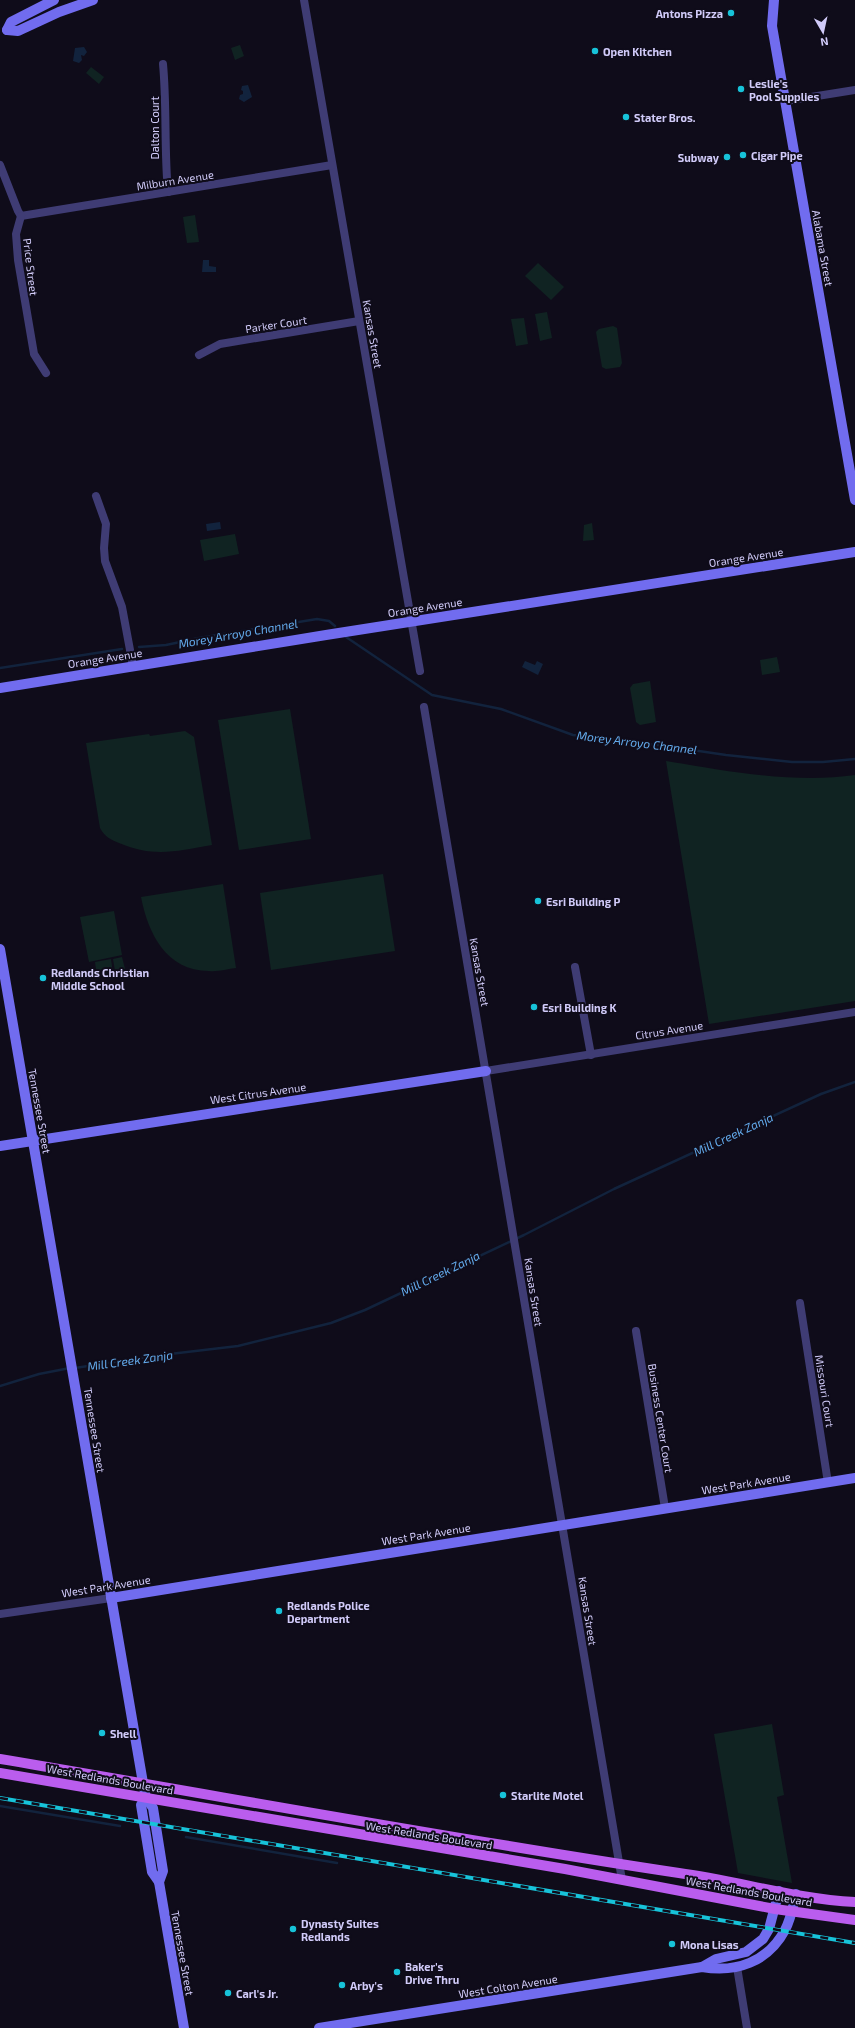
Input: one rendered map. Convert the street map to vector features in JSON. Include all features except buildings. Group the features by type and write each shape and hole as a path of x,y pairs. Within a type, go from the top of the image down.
{"main road":[{"path":"4,32 11,22 54,0 59,12"},
{"path":"4,32 18,31 79,3 93,0"},
{"name":"Alabama Street","path":"774,0 772,26 855,500"},
{"name":"Orange Avenue","path":"0,688 855,552"},
{"name":"Tennessee Street","path":"0,949 146,1798 141,1805 143,1823 152,1872 159,1882 184,2028"},
{"name":"West Citrus Avenue","path":"0,1146 486,1071"},
{"name":"West Park Avenue","path":"111,1598 855,1478"},
{"name":"West Redlands Boulevard","path":"0,1759 619,1864 680,1873 796,1894 855,1902"},
{"name":"West Redlands Boulevard","path":"0,1773 622,1880 774,1909 855,1920"},
{"name":"West Colton Avenue","path":"702,1967 716,1959 740,1954 754,1947 769,1929 779,1891"},
{"name":"West Colton Avenue","path":"319,2028 342,2026 702,1967 719,1970 737,1968 759,1958 774,1945 784,1931 792,1912 796,1894"}],"street":[{"name":"Kansas Street","path":"304,0 420,671"},
{"name":"Dalton Court","path":"163,64 166,95 165,163 168,192"},
{"path":"786,101 855,90"},
{"path":"0,165 21,216"},
{"name":"Milburn Avenue","path":"21,216 332,165"},
{"name":"Price Street","path":"21,216 16,234 18,260 34,354 46,373"},
{"name":"Parker Court","path":"198,355 220,344 359,321"},
{"path":"96,496 106,524 105,561 122,607 133,666"},
{"name":"Kansas Street","path":"424,707 513,1225 622,1880"},
{"path":"575,967 590,1055"},
{"name":"Citrus Avenue","path":"486,1071 855,1012"},
{"name":"Missouri Court","path":"800,1303 828,1483"},
{"name":"Business Center Court","path":"636,1331 665,1508"},
{"name":"West Park Avenue","path":"0,1614 111,1598"},
{"path":"737,1968 747,2028"}],"green space":[{"path":"240,45 244,56 235,60 231,48"},
{"path":"91,67 104,77 99,84 86,73"},
{"path":"195,215 199,242 187,243 183,217"},
{"path":"538,263 564,287 551,300 525,276"},
{"path":"547,312 552,338 540,341 535,314"},
{"path":"524,318 528,344 516,346 511,319"},
{"path":"613,326 617,328 622,363 620,367 606,369 602,367 596,332 599,329"},
{"path":"592,523 594,540 583,541 584,525"},
{"path":"235,534 239,554 204,561 200,540"},
{"path":"777,657 780,672 762,675 760,660"},
{"path":"650,681 656,722 640,725 636,722 630,688 633,684"},
{"path":"290,709 311,839 239,850 218,720"},
{"path":"185,731 194,737 212,845 176,851 155,852 132,848 116,842 108,837 100,828 86,743 149,734 150,736"},
{"path":"666,761 736,772 785,777 809,778 855,775 855,1001 709,1024"},
{"path":"383,874 395,951 271,970 260,893"},
{"path":"223,884 236,968 209,971 194,969 181,964 170,957 154,936 144,911 141,897"},
{"path":"114,911 122,955 89,962 80,917"},
{"path":"122,957 125,969 115,971 113,959"},
{"path":"111,959 113,974 97,977 95,962"},
{"path":"772,1724 784,1795 777,1797 792,1883 738,1873 714,1734"}],"water":[{"path":"84,47 87,52 84,56 81,55 82,60 79,63 73,61 75,48"},
{"path":"248,85 252,97 244,102 239,99 240,95 243,94 243,91 241,90 242,86"},
{"path":"203,260 209,260 209,266 216,267 216,272 202,272"},
{"path":"220,522 221,529 207,531 206,524"},
{"path":"525,661 535,665 537,661 543,664 538,675 522,667"}],"waterway":[{"name":"Morey Arroyo Channel","path":"139,647 166,645 199,638 317,619 329,621 335,626"},
{"name":"Morey Arroyo Channel","path":"346,637 432,695 501,709 573,735 792,762 823,762 855,759"},
{"name":"Morey Arroyo Channel","path":"0,668 122,649"},
{"name":"Mill Creek Zanja","path":"75,1368 153,1356 238,1346 331,1323 365,1310 524,1235 614,1189 821,1094 855,1082"},
{"name":"Mill Creek Zanja","path":"0,1386 39,1374 70,1368"},
{"path":"0,1806 120,1826"},
{"path":"186,1837 337,1863"}],"railway":[{"path":"0,1798 855,1943"}],"place":[{"name":"Antons Pizza","path":"731,13"},
{"name":"Open Kitchen","path":"595,51"},
{"name":"Leslie's Pool Supplies","path":"741,89"},
{"name":"Stater Bros.","path":"626,117"},
{"name":"Cigar Pipe","path":"743,155"},
{"name":"Subway","path":"727,157"},
{"name":"Esri Building P","path":"538,901"},
{"name":"Redlands Christian Middle School","path":"43,978"},
{"name":"Esri Building K","path":"534,1007"},
{"name":"Redlands Police Department","path":"279,1611"},
{"name":"Shell","path":"102,1733"},
{"name":"Starlite Motel","path":"503,1795"},
{"name":"Dynasty Suites Redlands","path":"293,1929"},
{"name":"Mona Lisas","path":"672,1944"},
{"name":"Baker's Drive Thru","path":"397,1972"},
{"name":"Arby's","path":"342,1985"},
{"name":"Carl's Jr.","path":"228,1993"}]}
